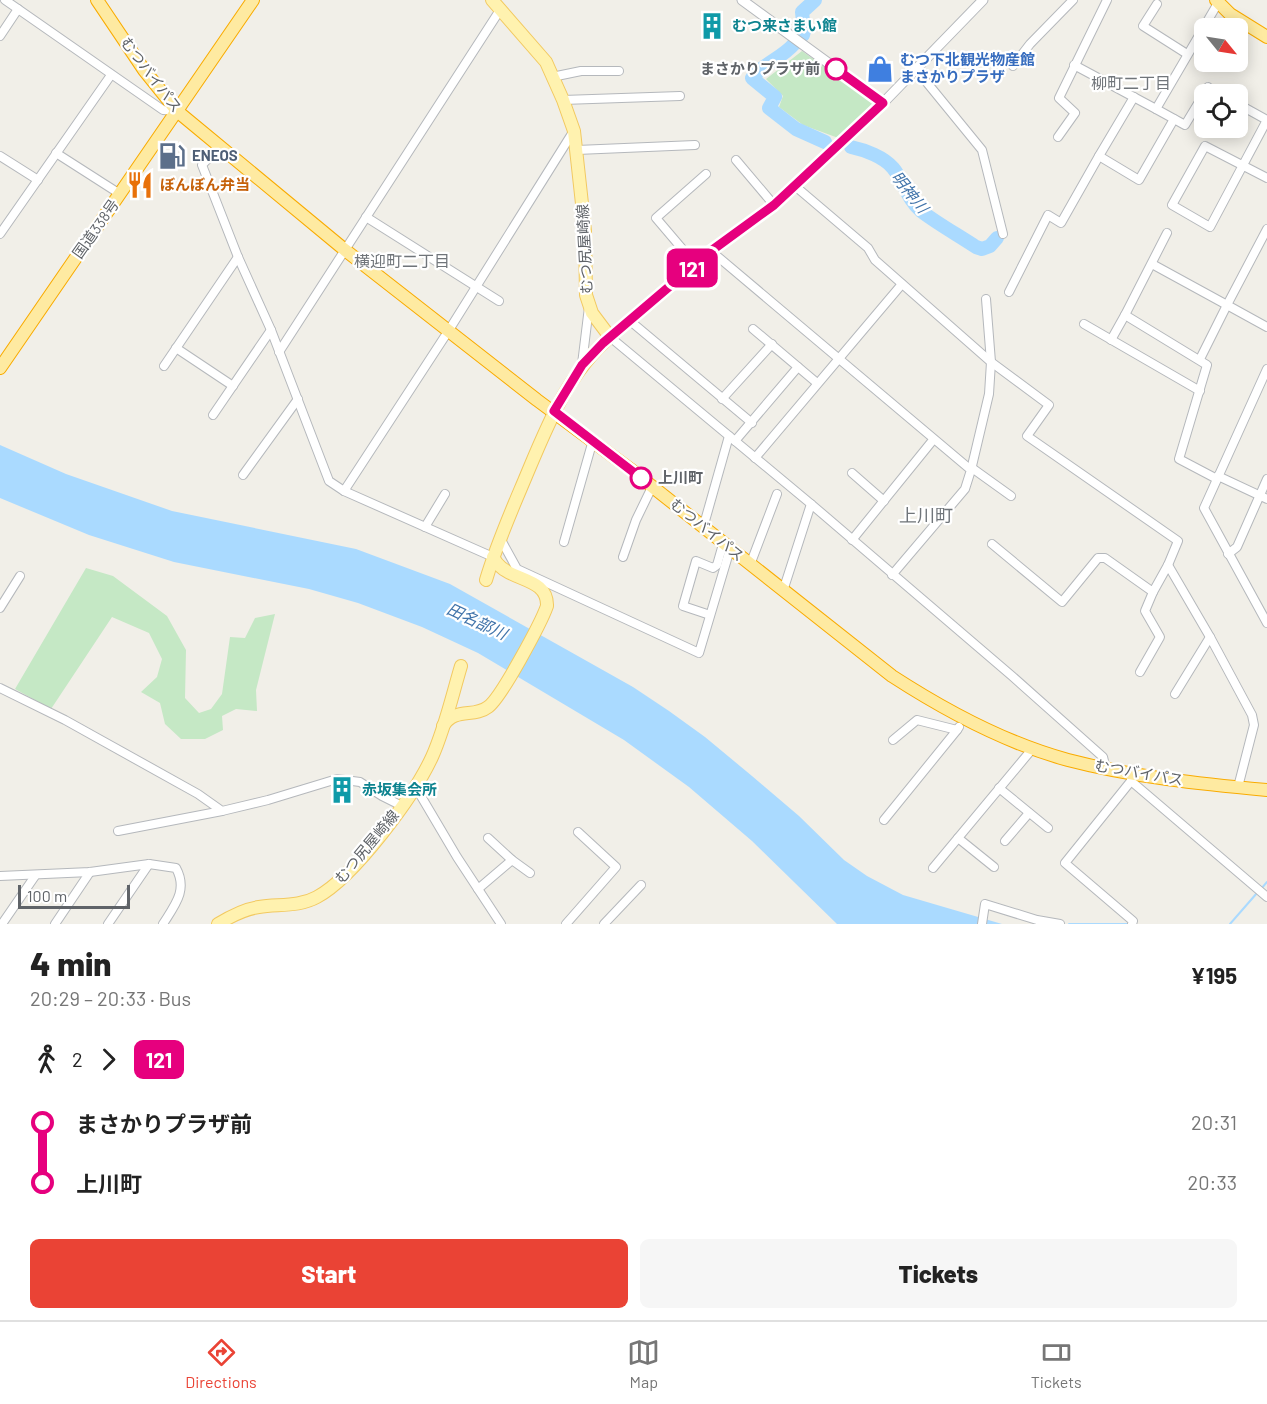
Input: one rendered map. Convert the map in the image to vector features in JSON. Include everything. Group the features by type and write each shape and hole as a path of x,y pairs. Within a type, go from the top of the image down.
{"highway":[{"name":"むつバイパス","path":"97,0 144,70 177,111 219,147 345,250 537,400 593,440 892,676 935,704 965,719 1032,748 1067,760 1106,769 1131,778 1267,790"},
{"name":"国道338号","path":"0,368 253,0"},
{"path":"1217,1 1230,14 1267,37"}],"main road":[{"name":"むつ尻屋崎線","path":"496,3 546,62 574,131 585,231 586,295 589,306 610,337"},
{"path":"486,580 500,538 554,411 582,365 610,337"},
{"path":"441,729 448,719 465,712 481,711 489,707 543,616 548,599 543,590 503,569 493,557"},
{"name":"むつ尻屋崎線","path":"218,924 241,911 258,907 304,903 330,889 357,863 402,806 431,758 461,666"}],"street":[{"path":"5,0 163,110 177,111"},
{"path":"742,0 883,103"},
{"path":"983,0 883,103 774,205 711,251 610,337 811,504 1012,676 1103,757 1106,769"},
{"path":"1013,66 1030,44 1073,0"},
{"path":"1058,137 1075,113 1059,98 1107,0"},
{"path":"1156,109 1217,1"},
{"path":"279,352 366,218 496,3"},
{"path":"1157,4 1143,26 1187,54"},
{"path":"0,36 18,9"},
{"path":"1074,65 1185,126 1194,111"},
{"path":"915,69 982,150 1003,234"},
{"path":"552,77 581,71 619,71"},
{"path":"0,234 111,75"},
{"path":"563,100 680,96"},
{"path":"1009,292 1048,215 1062,223 1134,97"},
{"path":"1248,110 1267,120 1242,165 1210,227 1172,205 1204,146 1242,165 1267,178"},
{"path":"1099,156 1139,180 1174,119"},
{"path":"344,491 449,330 574,131"},
{"path":"577,150 695,145"},
{"path":"219,147 202,165 238,257 271,330 329,481 344,491 493,557"},
{"path":"56,153 120,194"},
{"path":"0,156 38,180"},
{"path":"736,160 774,205"},
{"path":"696,265 656,218 706,174"},
{"path":"795,186 868,248 875,260 991,362 1049,405 1027,436 1178,541 1145,611 1160,638 1140,672"},
{"path":"366,218 499,301"},
{"path":"1200,359 1267,229"},
{"path":"1111,340 1167,233"},
{"path":"711,251 933,440 1011,496"},
{"path":"164,366 238,257"},
{"path":"1152,264 1267,327"},
{"path":"755,458 902,284"},
{"path":"892,575 965,489 989,394 991,362 986,299"},
{"path":"582,365 589,306"},
{"path":"1125,315 1207,365 1179,459 1263,497"},
{"path":"629,320 752,423"},
{"path":"1084,324 1200,392"},
{"path":"753,329 817,383"},
{"path":"213,415 271,330"},
{"path":"722,399 772,344"},
{"path":"176,348 233,386"},
{"path":"703,528 732,438 752,423 798,367"},
{"path":"1266,374 1204,508 1267,623"},
{"path":"243,476 298,399"},
{"path":"564,542 593,440"},
{"path":"852,540 933,440"},
{"path":"852,473 884,501"},
{"path":"1228,554 1237,547 1263,497 1267,479"},
{"path":"623,557 636,519 652,487"},
{"path":"425,527 445,494"},
{"path":"750,565 777,494"},
{"path":"783,591 811,504"},
{"path":"500,538 516,569 699,653 727,547"},
{"path":"992,544 1062,602 1098,558 1105,558 1153,592"},
{"path":"710,615 683,606 696,561 712,567 717,565 727,547"},
{"path":"1168,565 1252,715 1254,725 1238,787"},
{"path":"0,608 20,576"},
{"path":"1175,694 1210,637"},
{"path":"0,688 65,720 198,794 222,810"},
{"path":"884,820 965,719"},
{"path":"893,740 916,720 957,730"},
{"path":"933,868 1032,748"},
{"path":"1132,924 1133,921 1065,863 1131,778 1267,897"},
{"path":"118,831 267,801 336,779 360,782 402,806"},
{"path":"415,786 501,924"},
{"path":"999,788 1048,828"},
{"path":"1005,841 1029,813"},
{"path":"566,924 616,867 578,832"},
{"path":"488,838 530,873"},
{"path":"958,838 994,867"},
{"path":"478,889 512,860"},
{"path":"108,924 149,864"},
{"path":"0,876 90,872 149,864 176,868 182,890 178,901 163,924"},
{"path":"55,924 90,872"},
{"path":"2,924 35,876"},
{"path":"604,924 641,885"},
{"path":"982,924 985,904 1037,920 1060,924"}],"green space":[{"path":"802,51 875,103 841,139 803,125 779,107 783,96 766,79"},
{"path":"86,568 113,576 167,616 186,650 185,698 199,713 211,709 222,694 230,637 245,638 255,618 275,614 256,690 257,711 236,709 222,716 223,730 205,739 181,739 165,724 160,703 141,692 157,677 162,659 149,633 112,617 51,709 15,689"}],"water":[{"name":"田名部川","path":"0,445 66,474 172,511 356,549 450,584 633,687 669,711 752,776 799,816 844,860 867,876 903,895 1002,924 837,924 752,841 689,787 624,740 478,653 422,627 358,603 309,589 174,562 89,535 0,498"}],"waterway":[{"name":"明神川","path":"803,35 802,12 815,0"},
{"name":"明神川","path":"794,44 752,78 775,97 769,108 796,129 825,142"},
{"name":"明神川","path":"851,147 885,160 897,173 912,201 921,211 976,247 982,249 990,246 997,238"},
{"path":"1261,889 1267,882"},
{"path":"1230,924 1257,893"},
{"path":"1069,924 1129,924"}],"bus line":[{"name":"121","path":"641,478 554,411 590,355 711,251 774,205 883,103 836,69"}],"place":[{"name":"むつ来さまい館","path":"712,26"},
{"name":"まさかりプラザ前","path":"836,69"},
{"name":"むつ下北観光物産館 まさかりプラザ","path":"880,69"},
{"name":"ENEOS","path":"172,156"},
{"name":"ぼんぼん弁当","path":"140,185"},
{"name":"上川町","path":"641,478"},
{"name":"赤坂集会所","path":"342,790"}],"district":[{"name":"柳町二丁目","path":"1131,83"},
{"name":"横迎町二丁目","path":"402,261"},
{"name":"上川町","path":"926,516"}]}
